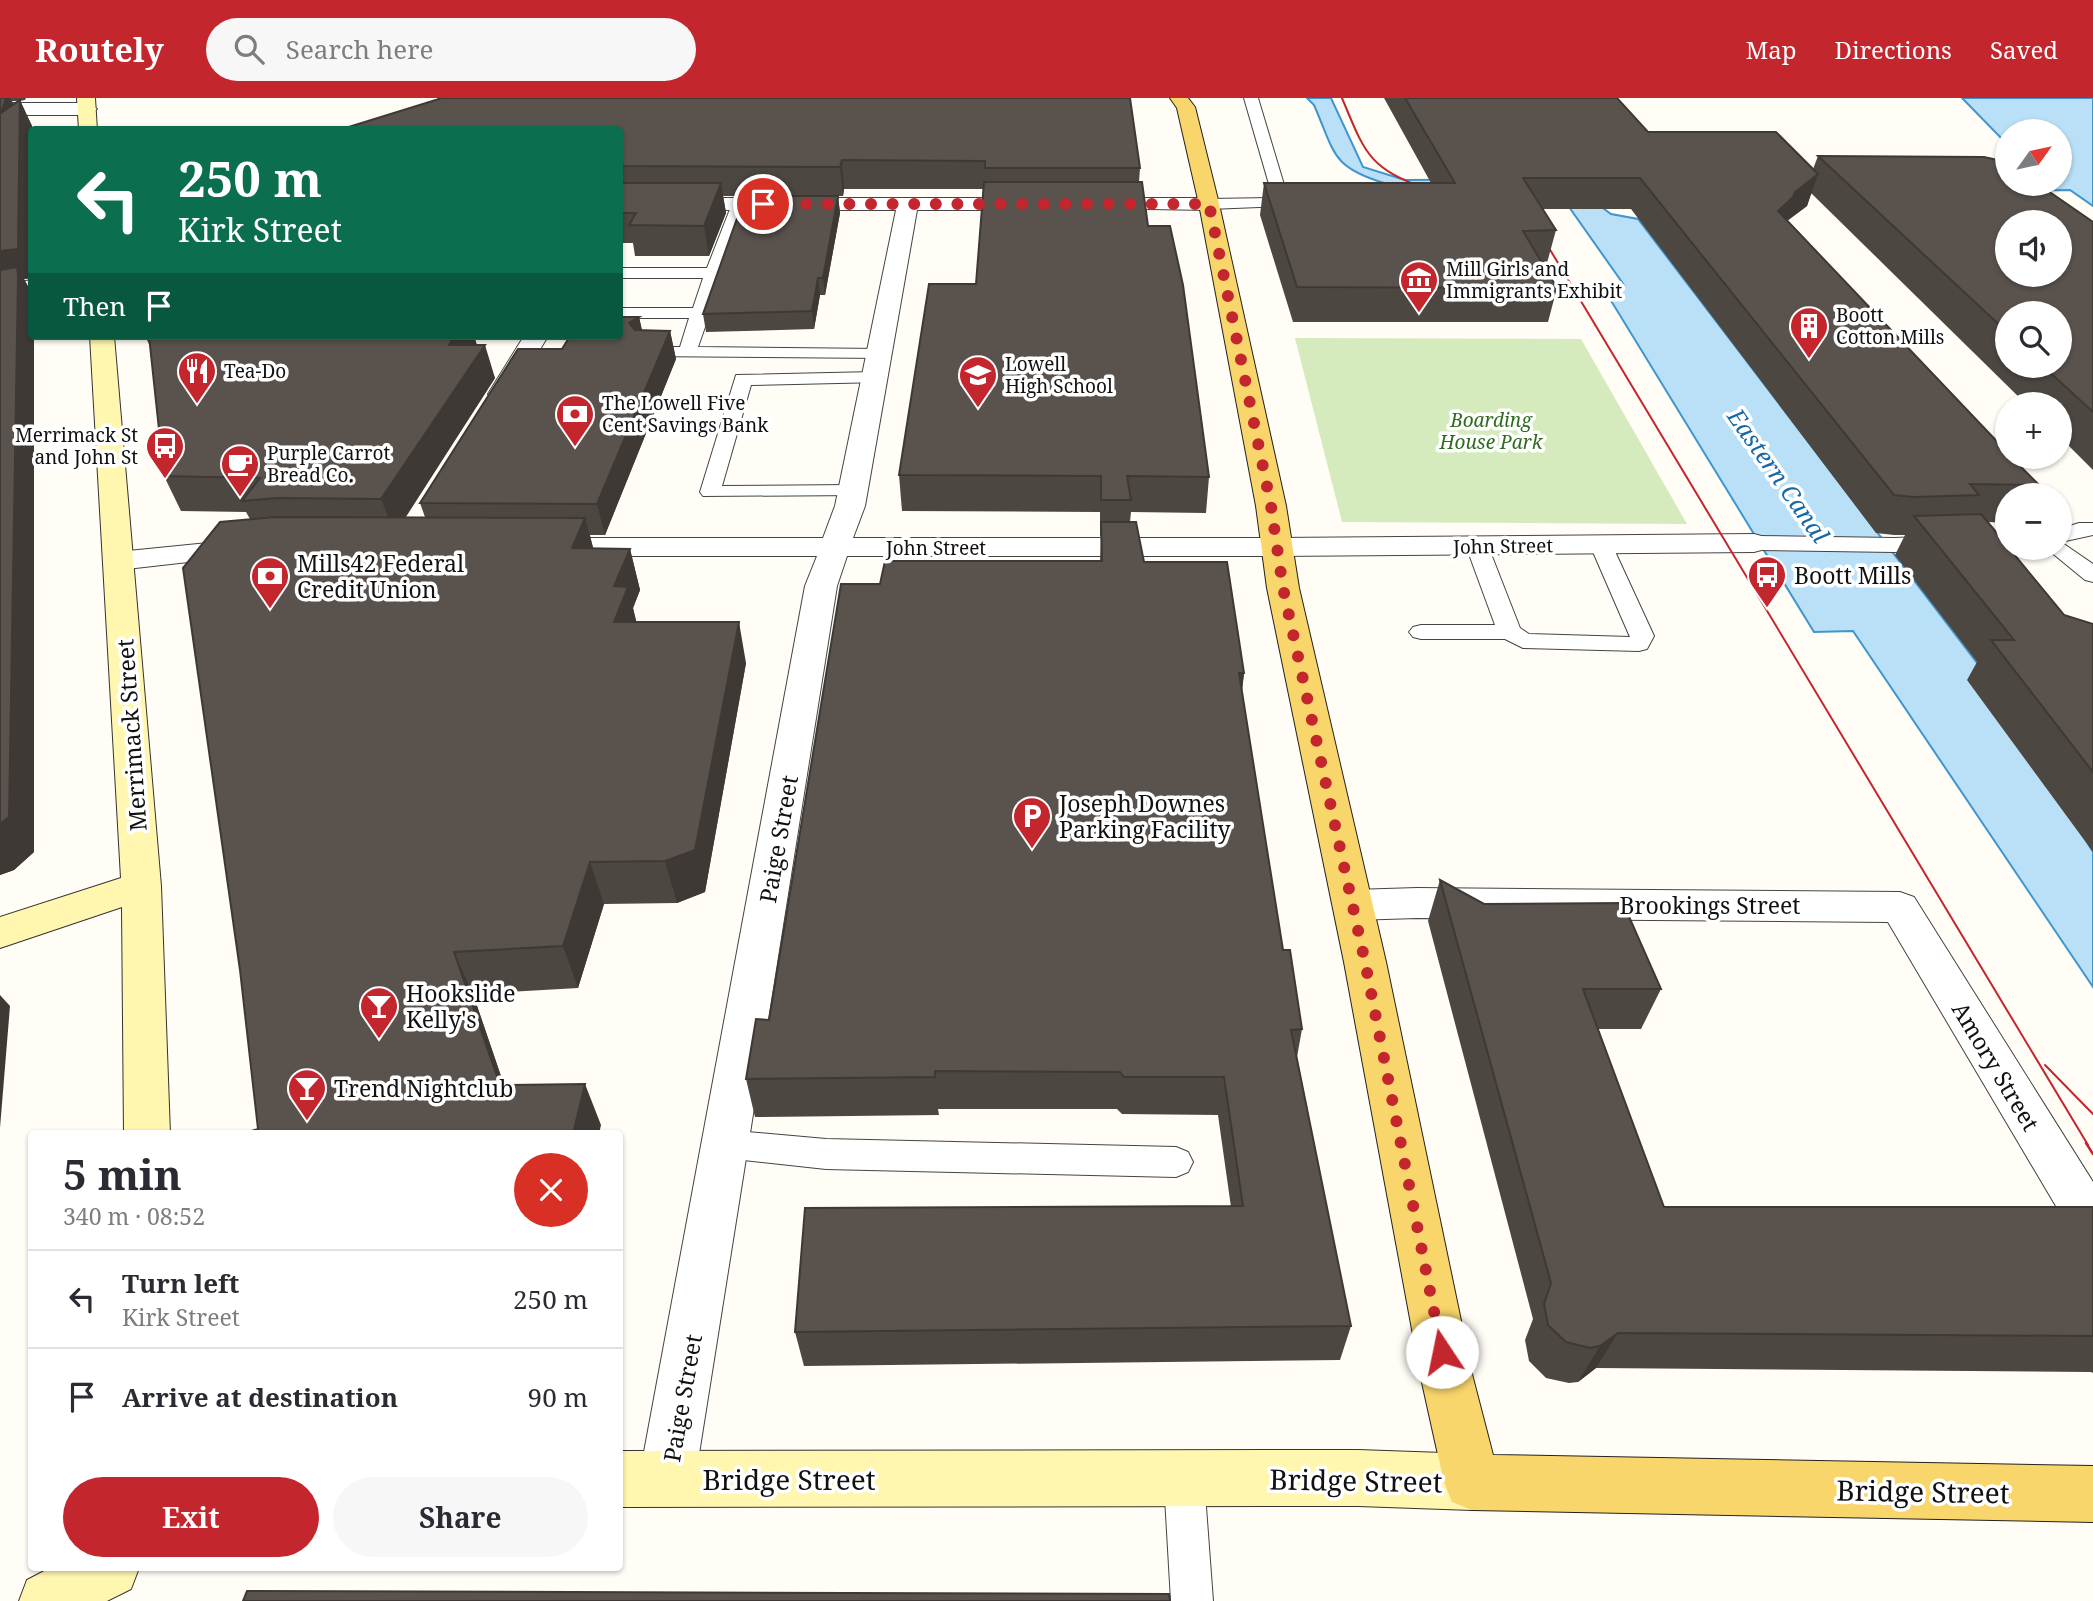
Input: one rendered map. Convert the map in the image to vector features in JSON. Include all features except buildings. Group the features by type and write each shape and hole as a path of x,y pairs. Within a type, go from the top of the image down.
{"main road":[{"path":"1179,98 1186,107 1209,204 1271,506 1286,601 1353,905 1447,1378 1472,1482"},
{"path":"87,103 88,126"},
{"name":"Merrimack Street","path":"102,340 141,887 147,1130"},
{"path":"0,933 141,887"},
{"name":"Bridge Street","path":"643,1479 1358,1478 2093,1494"}],"street":[{"path":"0,109 87,103"},
{"path":"623,204 1209,204"},
{"name":"Paige Street","path":"643,1479 725,1144 821,586 853,491 908,204"},
{"path":"0,292 28,288"},
{"path":"487,417 540,345"},
{"name":"John Street","path":"519,547 1277,547 1754,543"},
{"path":"118,561 281,546"},
{"name":"Brookings Street","path":"1353,905 1416,903 1899,907"},
{"name":"Amory Street","path":"1899,907 2093,1225"}],"lane":[{"path":"1251,98 1282,202"},
{"path":"1209,204 1320,202"},
{"path":"687,352 713,273 740,204"},
{"path":"623,273 713,273"},
{"path":"623,313 699,313"},
{"path":"647,352 687,352 877,366"},
{"path":"853,491 710,492 743,379 877,366"},
{"path":"2072,533 2093,529"},
{"path":"1754,543 1894,545 1995,541"},
{"path":"1477,546 1510,632 1523,641 1639,644 1642,636 1601,545"},
{"path":"2072,559 2093,575"},
{"path":"1421,632 1510,632"},
{"path":"725,1144 825,1154 1176,1162"},
{"path":"1184,1480 1192,1601"}],"green space":[{"name":"Boarding House Park","path":"1295,338 1581,339 1687,524 1342,522"}],"water":[{"name":"Eastern Canal","path":"1307,98 1331,98 1363,167 1405,180 1905,177 1995,183 1995,191 1585,195 1611,214 1638,219 1990,680 2093,852 2093,987 1853,631 1814,632 1602,286 1624,285 1557,190 1384,183 1344,164 1331,147 1314,105"},
{"path":"1962,98 2093,98 2093,206 2072,191 2072,119 1995,119 1995,132"}],"tram line":[{"path":"1342,98 1363,145 1371,156 1392,174 1427,189"},
{"path":"1540,233 2088,1145"},
{"path":"2045,1065 2093,1114"},
{"path":"2086,1143 2093,1154"}],"place":[{"name":"Mill Girls and Immigrants Exhibit","path":"1419,314"},
{"name":"Boott Cotton Mills","path":"1809,360"},
{"name":"Tea-Do","path":"197,405"},
{"name":"Lowell High School","path":"978,409"},
{"name":"The Lowell Five Cent Savings Bank","path":"575,448"},
{"name":"Merrimack St and John St","path":"165,480"},
{"name":"Purple Carrot Bread Co.","path":"240,498"},
{"name":"Boott Mills","path":"1767,609"},
{"name":"Mills42 Federal Credit Union","path":"270,610"},
{"name":"Joseph Downes Parking Facility","path":"1032,850"},
{"name":"Hookslide Kelly's","path":"379,1040"},
{"name":"Trend Nightclub","path":"307,1122"}],"route":[{"path":"763,204 1209,204 1271,506 1283,588 1365,962 1442,1352"}]}
